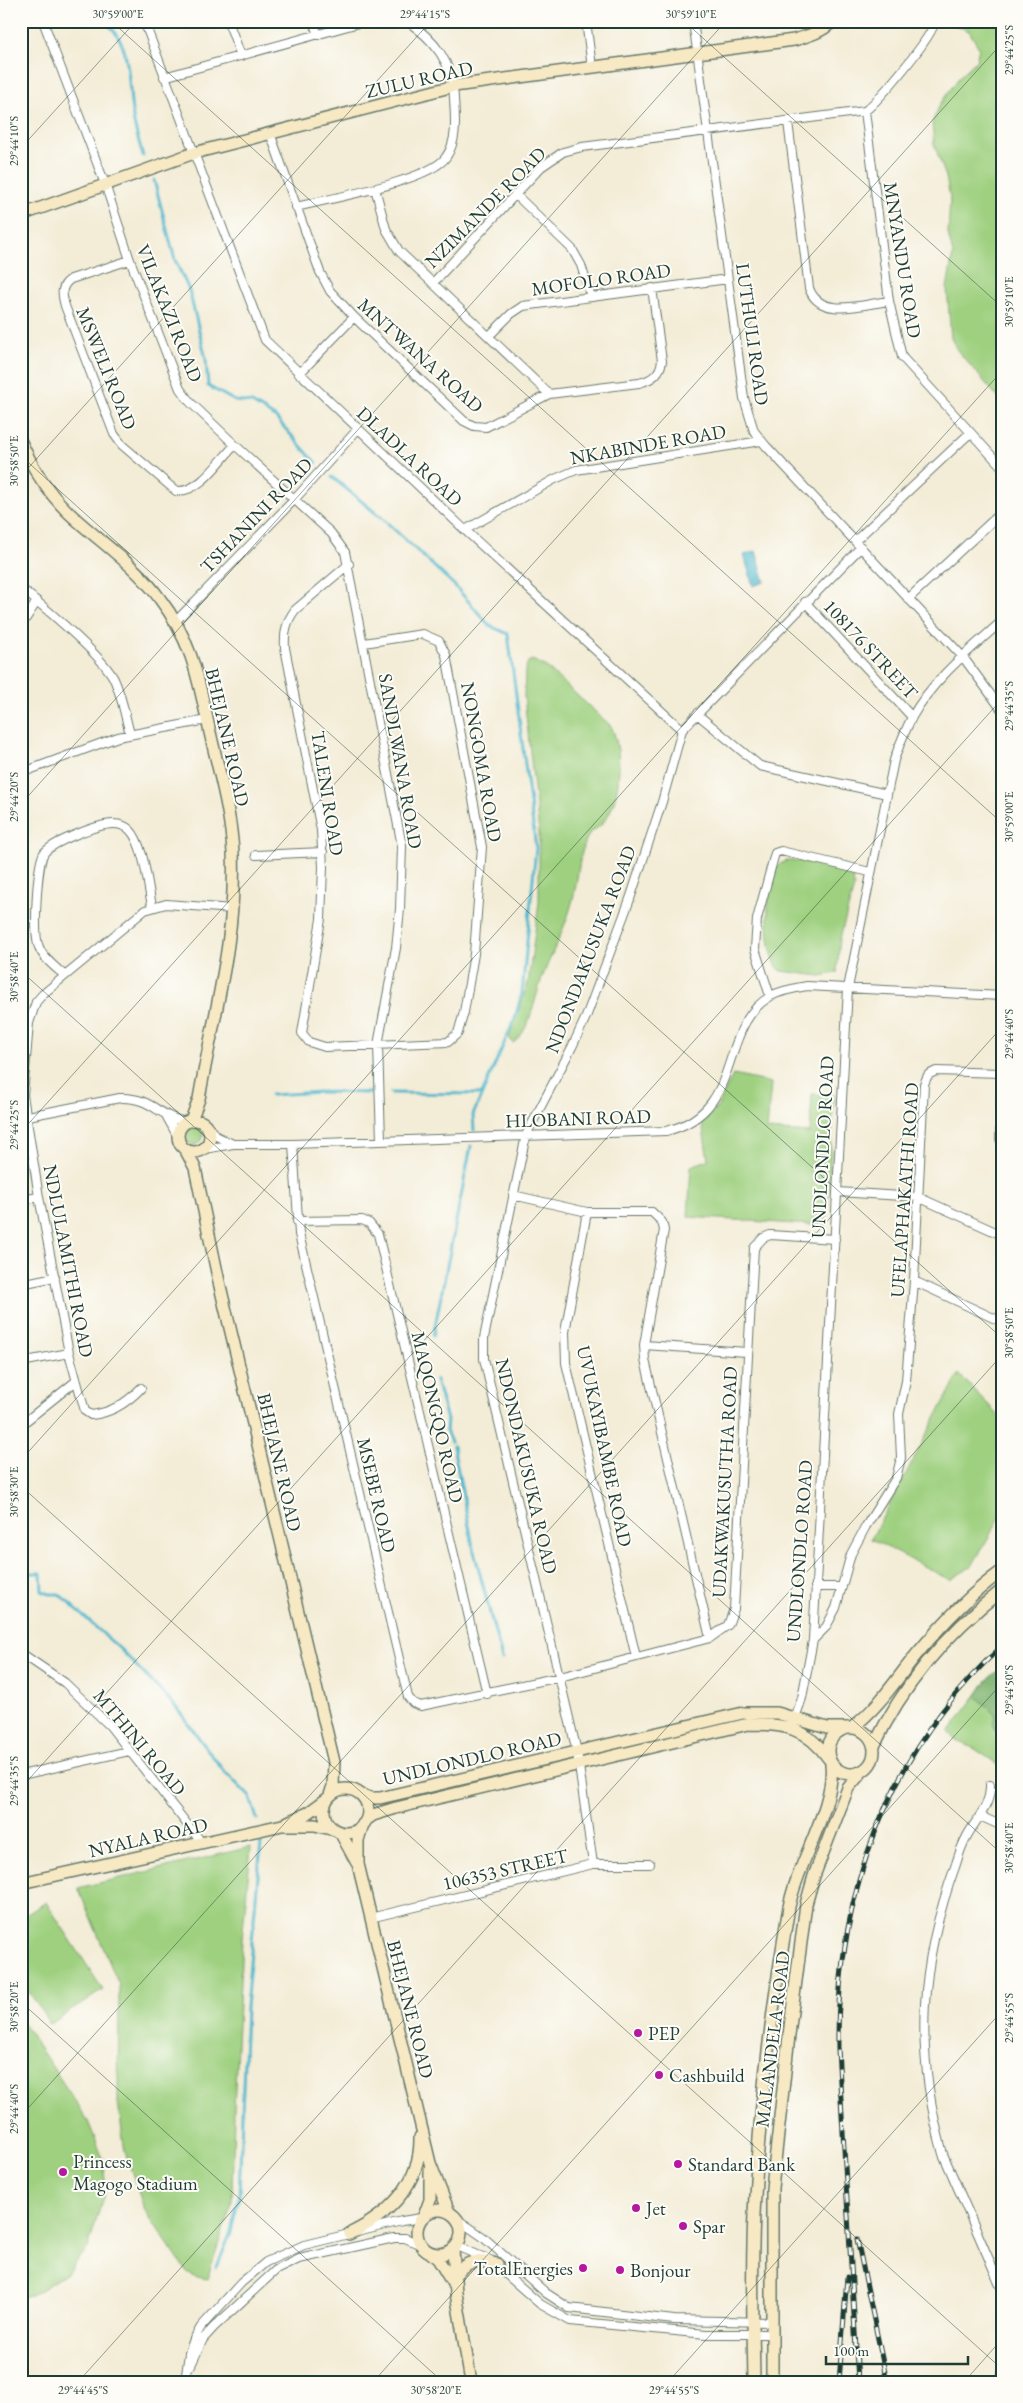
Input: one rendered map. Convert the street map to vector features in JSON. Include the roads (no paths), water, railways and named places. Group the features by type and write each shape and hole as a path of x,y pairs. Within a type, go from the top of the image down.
{"street":[{"name":"VILAKAZI ROAD","path":"43,21 105,184 130,260 180,389 190,402 294,500"},
{"name":"DLADLA ROAD","path":"144,21 262,336 299,374 465,530 682,730"},
{"path":"228,21 240,56"},
{"path":"313,21 318,35"},
{"path":"164,77 366,21"},
{"path":"296,207 375,188 427,172 443,162 449,152 454,137 454,86 436,45 407,21"},
{"path":"586,21 592,67"},
{"name":"LUTHULI ROAD","path":"694,21 744,398 749,419 761,441 964,657 1002,710"},
{"name":"ZULU ROAD","path":"21,215 194,153 454,86 698,54 808,36 824,29 833,21"},
{"path":"865,111 888,88 929,35 935,21"},
{"name":"NZIMANDE ROAD","path":"433,284 515,194 541,168 563,152 582,147 865,111"},
{"name":"MNYANDU ROAD","path":"865,111 889,301 902,356 1002,467"},
{"path":"788,122 809,288 815,302 831,308 889,301"},
{"name":"MNTWANA ROAD","path":"270,133 323,278 336,299 464,421 474,426 486,427 550,394 650,380 661,366 661,352 652,288"},
{"path":"375,188 386,229 410,263 550,394"},
{"path":"515,194 572,250 582,265 591,297"},
{"name":"MSWELI ROAD","path":"130,260 71,280 64,284 62,292 65,306 114,434 122,445 176,491 183,491 196,486 235,445"},
{"name":"MOFOLO ROAD","path":"489,336 511,314 523,306 728,279"},
{"path":"299,374 354,318"},
{"name":"TSHANINI ROAD","path":"176,621 294,500 358,429"},
{"path":"854,541 970,433"},
{"name":"NKABINDE ROAD","path":"465,530 555,479 576,470 761,441"},
{"name":"BHEJANE ROAD","path":"21,442 42,479 60,503 145,580 176,621 190,652 200,682 233,852 232,909 226,965 199,1099 188,1121"},
{"name":"SANDLWANA ROAD","path":"294,500 338,540 345,552 402,846 400,909 396,948 378,1045 381,1140"},
{"path":"908,599 1002,512"},
{"name":"NDONDAKUSUKA ROAD","path":"594,1864 577,1752 484,1359 484,1338 526,1135 586,1017 630,898 662,802 682,730 861,547"},
{"name":"TALENI ROAD","path":"348,564 294,610 288,620 285,632 285,648 321,830 323,852 321,919 302,1033 314,1046 378,1045"},
{"path":"21,588 37,601 109,671 117,688 130,734"},
{"path":"21,626 37,601"},
{"name":"108176 STREET","path":"806,602 912,717"},
{"name":"UNDLONDLO ROAD","path":"793,1722 802,1698 812,1640 848,988 870,872 894,760 912,717 927,695 1002,621"},
{"name":"NONGOMA ROAD","path":"364,643 423,634 435,637 443,646 482,847 474,954 464,1012 458,1033 448,1042 378,1045"},
{"path":"697,714 760,766 887,794"},
{"path":"21,773 130,734 207,720"},
{"path":"64,976 42,952 36,937 40,862 51,846 107,824 128,828 140,847 152,906 176,905 232,909"},
{"path":"770,996 755,949 757,919 775,853 781,851 870,872"},
{"path":"256,855 323,852"},
{"name":"NDLULAMITHI ROAD","path":"141,1388 122,1406 97,1414 85,1411 69,1353 24,1117 24,1083 32,1010 42,994 136,916 152,906"},
{"name":"HLOBANI ROAD","path":"202,1150 233,1144 293,1144 666,1131 686,1125 708,1108 720,1090 740,1036 749,1018 770,996 788,989 807,986 1002,996"},
{"path":"1002,1047 1000,1073 1000,1138 1002,1144"},
{"name":"UFELAPHAKATHI ROAD","path":"812,1640 826,1627 836,1608 851,1554 857,1540 896,1478 902,1448 899,1414 906,1381 914,1281 924,1084 928,1075 936,1071 1000,1073"},
{"path":"24,1117 120,1098 132,1098 144,1101 166,1115 205,1125 216,1136 233,1144"},
{"name":"BHEJANE ROAD","path":"199,1099 205,1125"},
{"path":"166,1115 185,1149 192,1152 202,1150 210,1139 205,1125"},
{"path":"178,1137 179,1129 188,1121"},
{"name":"MSEBE ROAD","path":"293,1144 297,1221 408,1697 413,1703 421,1706 487,1694 560,1677"},
{"name":"BHEJANE ROAD","path":"185,1149 195,1168 221,1290 334,1762 342,1777 358,1792"},
{"name":"BHEJANE ROAD","path":"195,1168 202,1150"},
{"path":"838,1192 918,1197 1002,1235"},
{"path":"513,1195 587,1212 652,1212 662,1222 664,1230 644,1345 645,1360 710,1638"},
{"path":"21,1200 39,1197"},
{"name":"UVUKAYIBAMBE ROAD","path":"587,1212 565,1332 566,1363 636,1657"},
{"name":"MAQONGQO ROAD","path":"297,1221 362,1220 369,1222 378,1234 487,1694"},
{"name":"UDAKWAKUSUTHA ROAD","path":"560,1677 710,1638 728,1625 734,1609 754,1248 758,1242 770,1235 835,1239"},
{"path":"21,1284 55,1277"},
{"path":"914,1281 1002,1322"},
{"path":"644,1345 747,1352"},
{"path":"21,1362 69,1353"},
{"path":"21,1425 76,1381"},
{"path":"1002,1571 950,1616 917,1654 873,1711 850,1728 838,1732 831,1739 828,1749 830,1761 844,1774 860,1773 870,1764 874,1746 896,1704 931,1657 962,1624 1002,1590"},
{"path":"815,1586 842,1587"},
{"name":"MTHINI ROAD","path":"21,1653 65,1683 110,1726 202,1842"},
{"name":"UNDLONDLO ROAD","path":"358,1792 370,1798 380,1798 743,1713 777,1712 793,1722 830,1761"},
{"name":"UNDLONDLO ROAD","path":"365,1822 372,1815 396,1808 579,1766 748,1724 793,1722 827,1728 850,1728"},
{"path":"850,1728 864,1731 874,1746"},
{"path":"21,1775 129,1751"},
{"name":"MALANDELA ROAD","path":"754,2382 753,2320 756,2177 778,1976 790,1904 798,1873 830,1793 833,1777 830,1761"},
{"name":"BHEJANE ROAD","path":"329,1797 333,1786 334,1762"},
{"name":"MALANDELA ROAD","path":"772,2382 772,2188 806,1904 814,1876 848,1788 860,1773"},
{"path":"990,1785 990,1794 961,1850 937,1920 926,1977 924,2044 937,2132 943,2154 1002,2289"},
{"path":"339,1790 358,1792 368,1809 365,1822 353,1832 338,1831 324,1816 323,1811 329,1797 339,1790"},
{"name":"NYALA ROAD","path":"282,1825 308,1813 329,1797"},
{"path":"980,1816 1002,1826"},
{"name":"BHEJANE ROAD","path":"365,1822 359,1833 358,1864 370,1918 430,2163 453,2215"},
{"name":"NYALA ROAD","path":"21,1882 282,1825 315,1824 338,1831"},
{"name":"BHEJANE ROAD","path":"338,1831 358,1864"},
{"name":"106353 STREET","path":"370,1918 594,1864 650,1864"},
{"path":"1002,2004 1002,2031"},
{"path":"349,2234 374,2221 390,2207 409,2185 413,2177 420,2147 420,2121"},
{"name":"BHEJANE ROAD","path":"423,2217 430,2200 430,2163"},
{"path":"185,2380 189,2353 194,2339 215,2311 250,2274 266,2262 289,2250 423,2217 434,2210 453,2215 483,2236 550,2296 569,2308 674,2320 753,2320 772,2322"},
{"path":"453,2215 461,2233 454,2247 456,2293 471,2382"},
{"path":"421,2245 416,2232 423,2217"},
{"path":"185,2380 194,2356 208,2333 261,2281 276,2270 299,2259 394,2238 405,2238 421,2245 438,2259 447,2272 456,2293"},
{"path":"431,2253 445,2253 454,2247"},
{"path":"454,2247 483,2256 497,2264 550,2312 562,2318 583,2324 706,2334 772,2334"},
{"path":"455,2275 460,2268 473,2261 497,2264"},
{"path":"526,2290 534,2282"},
{"path":"619,2327 620,2313"},
{"path":"1000,2382 1002,2372"}],"water":[{"path":"756,551 765,582 753,586 744,555"}],"waterway":[{"path":"103,21 113,29 125,52 133,118 143,156"},
{"path":"154,180 175,260 189,290 206,359 208,386 235,401 252,403 275,417 316,463"},
{"path":"332,477 383,519 454,585 490,626 508,634 536,848 522,993 515,1018 473,1115 474,1130"},
{"path":"271,1095 320,1092 373,1093"},
{"path":"391,1093 482,1094"},
{"path":"433,1336 471,1146"},
{"path":"436,1380 447,1420 446,1431 451,1442"},
{"path":"453,1446 474,1551 502,1659"},
{"path":"21,1568 27,1573 41,1573 42,1591 50,1594 59,1594 121,1650 176,1707 222,1769 250,1797 257,1819"},
{"path":"217,2267 231,2232 239,2197 246,2007 261,1843"}],"railway":[{"path":"858,2382 838,2049 840,1992 847,1936 859,1882 876,1830 899,1779 928,1732 962,1687 1002,1646"},
{"path":"857,2239 887,2382"},
{"path":"839,2382 847,2277"}],"place":[{"name":"PEP","path":"638,2033"},
{"name":"Cashbuild","path":"659,2075"},
{"name":"Standard Bank","path":"678,2164"},
{"name":"Princess Magogo Stadium","path":"63,2172"},
{"name":"Jet","path":"636,2208"},
{"name":"Spar","path":"683,2226"},
{"name":"TotalEnergies","path":"583,2268"},
{"name":"Bonjour","path":"620,2270"}]}
